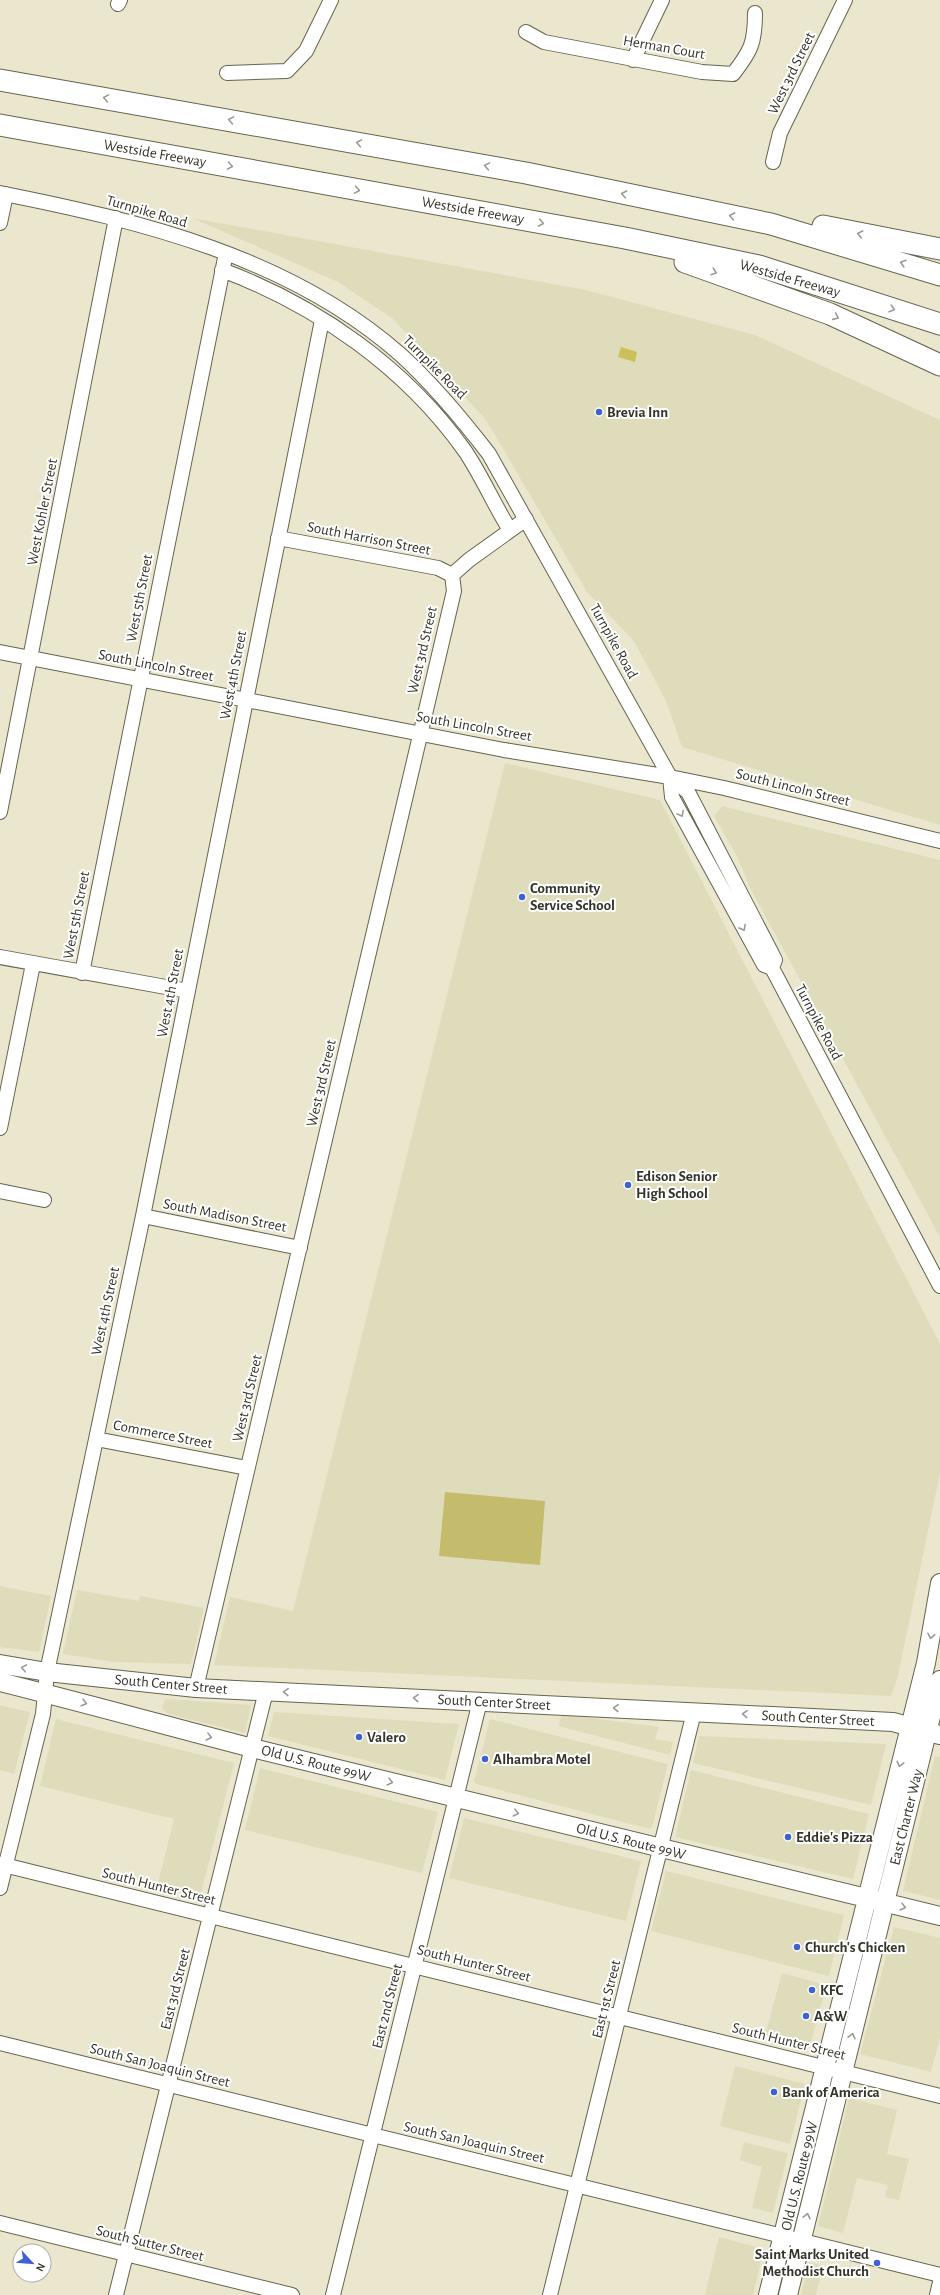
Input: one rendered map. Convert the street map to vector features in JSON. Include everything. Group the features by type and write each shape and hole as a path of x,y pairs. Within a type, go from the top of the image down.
{"highway":[{"path":"0,66 42,77 69,92"},
{"path":"0,80 526,173 771,224 940,275"},
{"name":"Westside Freeway","path":"0,125 625,238 759,266 940,324"},
{"path":"0,139 26,142 67,137"},
{"path":"771,224 810,223 940,249"},
{"path":"625,238 683,261 830,314 940,365"}],"main road":[{"name":"East Charter Way","path":"866,1899 926,1663 940,1583"},
{"path":"0,1664 47,1672"},
{"name":"South Center Street","path":"47,1672 196,1688 894,1722 933,1733"},
{"name":"East Charter Way","path":"885,1902 933,1733 940,1680"},
{"name":"Old U.S. Route 99W","path":"0,1682 46,1692 252,1748 866,1899 834,2070 793,2239 788,2295"},
{"path":"866,1899 885,1902 940,1916"},
{"name":"Old U.S. Route 99W","path":"834,2070 885,1902"},
{"name":"Old U.S. Route 99W","path":"768,2295 793,2239"}],"street":[{"path":"227,73 287,71 306,51 331,0"},
{"path":"633,60 662,0"},
{"name":"West 3rd Street","path":"773,162 780,132 845,0"},
{"name":"Herman Court","path":"526,32 544,42 702,72 733,74 748,55 755,35 755,13"},
{"path":"0,223 3,193"},
{"name":"Turnpike Road","path":"3,193 116,218 226,253 279,274 313,292 347,313 401,355 445,399 489,454 670,777 688,792 775,960 772,968"},
{"name":"West Kohler Street","path":"0,812 116,218"},
{"name":"West 5th Street","path":"82,973 226,253"},
{"path":"222,270 246,279 322,320 382,362 429,406 466,453 510,530"},
{"name":"West 4th Street","path":"0,1888 3,1865 43,1714 47,1672 143,1216 322,320"},
{"path":"452,575 469,560 526,519"},
{"name":"South Harrison Street","path":"278,538 438,568 452,575"},
{"name":"West 3rd Street","path":"196,1688 454,590 452,575"},
{"name":"South Lincoln Street","path":"0,652 504,750 670,777 724,788 940,841"},
{"name":"Turnpike Road","path":"670,777 672,797 764,965 772,968 940,1286"},
{"path":"0,957 188,991"},
{"path":"0,1128 33,964"},
{"path":"0,1191 44,1200"},
{"name":"South Madison Street","path":"143,1216 300,1248"},
{"name":"Commerce Street","path":"96,1439 248,1468"},
{"name":"East 3rd Street","path":"116,2295 266,1691"},
{"name":"East 2nd Street","path":"333,2295 480,1701"},
{"name":"East 1st Street","path":"550,2295 694,1712"},
{"name":"South Hunter Street","path":"3,1865 940,2096"},
{"name":"South San Joaquin Street","path":"0,2043 372,2135 578,2184 940,2275"},
{"name":"South Sutter Street","path":"0,2223 292,2295"},
{"path":"937,2295 940,2282"}],"shaded area":[{"path":"192,218 586,290 755,335 940,420 940,825 682,747 666,701 634,641 587,592 486,420 393,319 338,282"},
{"path":"621,347 637,352 635,362 618,357"},
{"name":"Edison Senior High School","path":"505,763 660,800 940,1344 940,1473 898,1676 891,1696 214,1665 230,1597 293,1611"},
{"path":"722,806 940,860 940,1237 750,888 738,858 714,816"},
{"path":"445,1492 545,1501 540,1565 439,1556"},
{"path":"0,1586 51,1596 39,1652 0,1647"},
{"path":"77,1590 139,1601 140,1596 204,1608 191,1664 114,1662 63,1654"},
{"path":"165,1699 251,1705 245,1733 168,1714 162,1709"},
{"path":"0,1705 30,1712 14,1774 0,1770"},
{"path":"274,1712 459,1724 445,1780 268,1736"},
{"path":"562,1714 659,1727 655,1739 673,1742 670,1755 558,1726"},
{"path":"56,1719 234,1763 200,1897 157,1887 174,1819 40,1786"},
{"path":"490,1719 668,1764 652,1827 650,1829 476,1784 474,1781"},
{"path":"699,1736 886,1744 871,1805 693,1763"},
{"path":"935,1756 940,1757 940,1900 903,1891"},
{"path":"260,1768 438,1812 422,1873 245,1830"},
{"path":"691,1770 869,1814 853,1879 675,1837"},
{"path":"464,1818 641,1861 626,1921 449,1878"},
{"path":"666,1871 844,1915 829,1976 651,1931"},
{"path":"894,1927 940,1938 940,2038 931,2072 860,2054"},
{"path":"782,1973 826,1985 810,2046 765,2035"},
{"path":"735,2066 805,2084 790,2144 720,2126"},
{"path":"849,2098 897,2110 887,2154 909,2159 899,2200 885,2197 888,2185 857,2178 843,2233 818,2226"},
{"path":"744,2142 788,2153 773,2213 752,2208 762,2167 740,2160"},
{"path":"719,2237 764,2249 753,2295 705,2295"},
{"path":"809,2262 823,2266 816,2295 801,2295"}],"place":[{"name":"Brevia Inn","path":"599,412"},
{"name":"Community Service School","path":"522,897"},
{"name":"Edison Senior High School","path":"628,1185"},
{"name":"Valero","path":"359,1737"},
{"name":"Alhambra Motel","path":"485,1759"},
{"name":"Eddie's Pizza","path":"788,1837"},
{"name":"Church's Chicken","path":"797,1947"},
{"name":"KFC","path":"812,1990"},
{"name":"A&W","path":"806,2016"},
{"name":"Bank of America","path":"774,2092"},
{"name":"Saint Marks United Methodist Church","path":"877,2263"}]}
